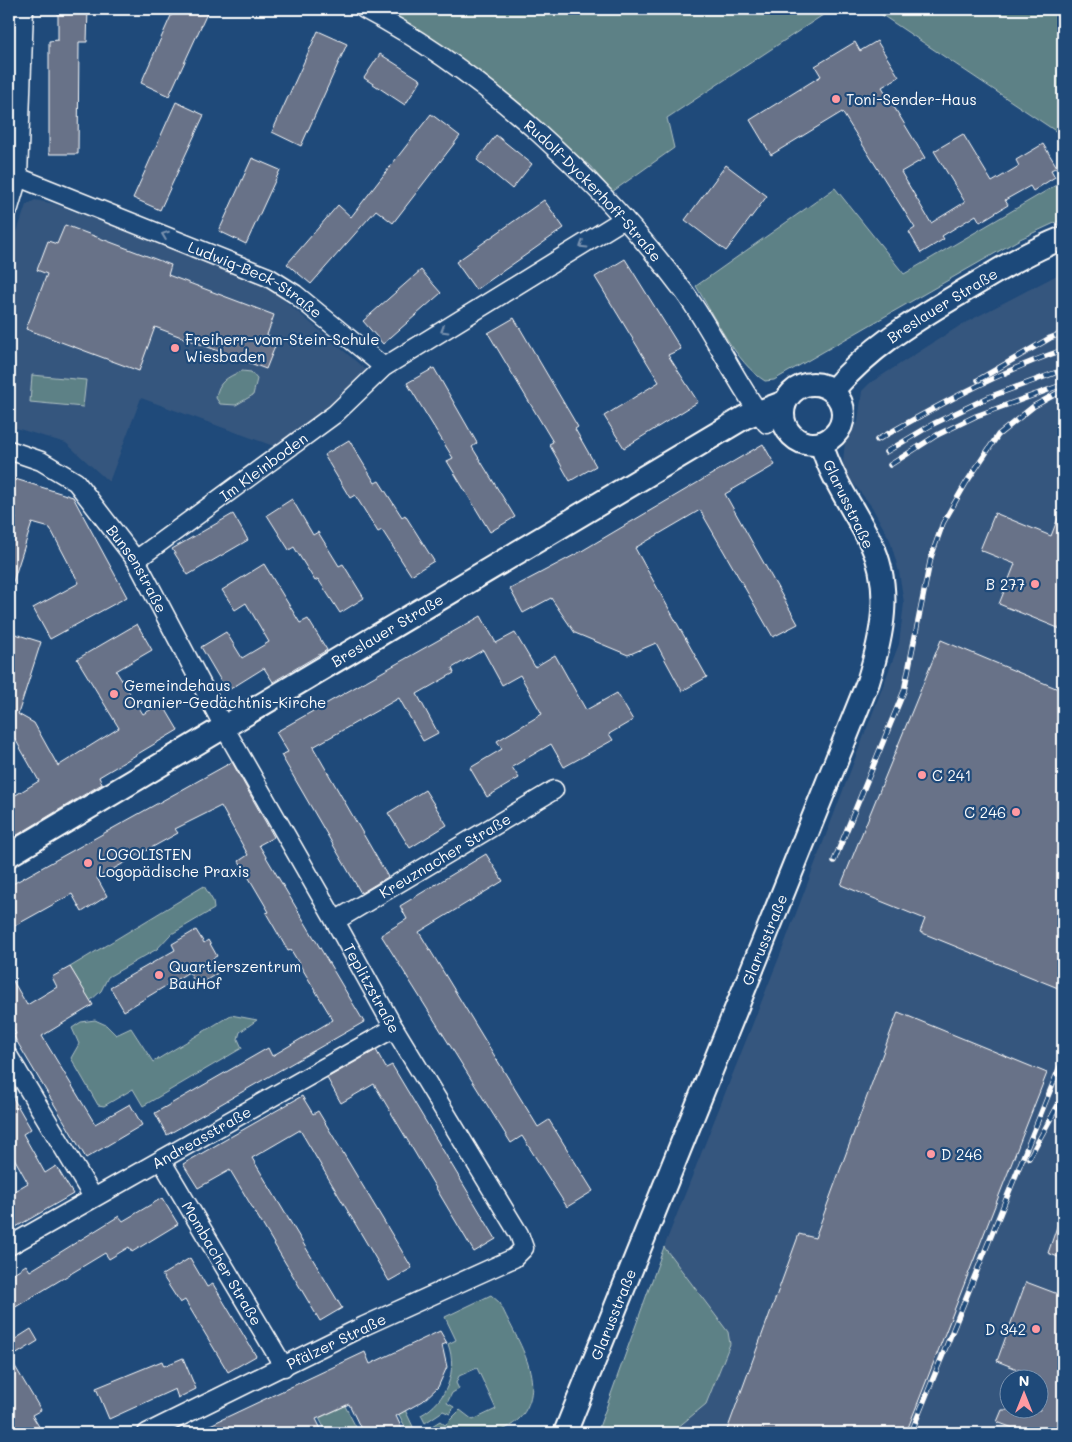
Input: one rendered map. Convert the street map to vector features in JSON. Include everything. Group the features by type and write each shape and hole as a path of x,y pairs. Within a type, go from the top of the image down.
{"street":[{"path":"9,208 18,177 24,9"},
{"name":"Rudolf-Dyckerhoff-Straße","path":"364,9 455,65 518,116 573,166 624,219 685,293 771,421"},
{"name":"Ludwig-Beck-Straße","path":"18,177 268,277 295,294 384,367"},
{"path":"384,367 624,219"},
{"name":"Breslauer Straße","path":"9,854 715,437 771,421 789,395 802,386 818,384 833,390 873,349 897,332 994,273 1063,238"},
{"name":"Im Kleinboden","path":"136,560 335,414 384,367"},
{"path":"771,421 801,442 821,443 834,436 842,424 841,401 833,390"},
{"name":"Glarusstraße","path":"565,1433 864,691 877,654 882,631 884,605 881,577 872,545 834,478 821,443"},
{"name":"Bunsenstraße","path":"9,450 41,461 76,482 136,560 224,727"},
{"name":"Teplitzstraße","path":"224,727 335,920 394,1028 519,1234 524,1248"},
{"name":"Kreuznacher Straße","path":"335,920 554,790"},
{"name":"Andreasstraße","path":"9,1246 394,1028"},
{"path":"9,1057 93,1197"},
{"name":"Mombacher Straße","path":"161,1160 284,1367"},
{"name":"Pfälzer Straße","path":"147,1433 364,1326 514,1258 524,1248"}],"shaded area":[{"name":"Freiherr-vom-Stein-Schule Wiesbaden","path":"35,200 55,204 266,285 371,374 279,448 141,398 109,482 66,443 9,426 9,256 26,205"},
{"path":"1063,272 1063,1433 597,1433 664,1247 782,950 899,644 904,603 899,572 890,540 872,507 847,475 843,463 845,441 858,422 862,391 870,383 961,325"}],"green space":[{"path":"381,9 832,9 667,118 674,148 612,192 590,166 544,128"},
{"path":"873,9 1063,9 1063,136"},
{"path":"1063,181 1063,219 1020,239 774,380 765,381 744,363 726,338 696,286 835,188 904,274"},
{"path":"242,371 251,372 257,379 253,395 236,405 220,404 216,398 221,384"},
{"path":"32,375 86,380 83,407 30,402"},
{"path":"204,886 213,901 214,909 170,935 157,949 108,977 101,991 90,1001 70,967"},
{"path":"231,1015 257,1020 240,1032 238,1039 242,1048 143,1106 133,1089 104,1106 98,1105 71,1058 79,1044 72,1028 81,1022 95,1020 106,1025 116,1035 131,1028 153,1062"},
{"path":"664,1247 728,1332 730,1344 706,1404 671,1433 597,1433"},
{"path":"491,1295 500,1303 527,1360 532,1390 528,1404 517,1421 497,1432 489,1433 487,1430 480,1433 429,1433 427,1429 440,1421 445,1425 460,1410 473,1420 496,1409 477,1368 459,1376 456,1383 459,1389 452,1393 447,1403 454,1407 450,1414 443,1411 425,1423 421,1415 438,1402 444,1394 451,1375 451,1354 448,1344 456,1340 445,1317"},
{"path":"397,1393 416,1433 408,1433 390,1396"},
{"path":"345,1406 359,1433 327,1433 319,1418"}],"building":[{"path":"58,9 88,9 87,42 79,42 78,154 49,154 49,41 58,40"},
{"path":"174,9 209,9 169,96 141,83"},
{"path":"318,31 347,44 301,146 272,132"},
{"name":"Toni-Sender-Haus","path":"877,41 899,77 882,87 925,158 901,172 931,223 965,202 934,151 963,134 992,182 1019,166 1016,160 1043,144 1057,167 1051,170 1055,177 1033,191 1030,186 1005,200 1008,205 980,222 976,215 942,236 944,239 921,253 909,232 915,228 842,112 771,155 750,120 821,76 815,66 855,42 860,51"},
{"path":"380,54 421,80 405,105 364,78"},
{"path":"176,102 204,115 160,210 133,198"},
{"path":"431,114 460,136 393,223 376,210 311,284 287,264 338,205 351,217"},
{"path":"496,135 532,164 512,189 477,160"},
{"path":"252,158 280,170 246,244 219,231"},
{"path":"726,165 767,196 726,251 685,220"},
{"path":"544,200 564,228 476,290 456,262"},
{"path":"65,225 171,265 168,275 274,315 267,335 278,339 266,369 155,327 139,371 26,329 47,274 37,270 48,241 57,244"},
{"path":"625,259 681,349 668,355 698,402 624,448 604,416 659,382 595,277"},
{"path":"421,270 441,293 383,344 363,321"},
{"path":"514,318 578,427 575,429 596,466 570,481 549,444 553,442 488,333"},
{"path":"434,368 477,443 472,447 515,517 490,532 447,461 453,458 407,383"},
{"path":"349,440 375,483 379,481 402,517 405,515 434,561 411,575 382,530 378,532 355,495 350,498 324,455"},
{"path":"763,444 775,465 725,494 798,624 773,637 700,510 635,548 707,677 682,691 656,643 628,655 575,633 551,598 523,613 510,589 580,552"},
{"path":"9,477 73,497 127,597 50,639 33,608 79,583 50,528 32,523 12,585 9,584 9,539 16,518 9,515"},
{"path":"292,499 313,535 318,532 339,566 343,564 364,598 340,613 318,579 315,581 294,547 289,550 267,515"},
{"name":"B 277","path":"1062,508 1063,630 999,604 1015,564 980,550 995,513 1051,536"},
{"path":"233,514 248,540 188,575 172,549"},
{"path":"264,564 300,623 308,619 327,650 273,682 264,668 227,691 201,647 226,632 242,658 269,642 246,603 235,610 222,590"},
{"path":"481,616 496,643 515,633 535,667 555,655 586,710 617,693 633,720 609,734 613,740 564,767 551,744 512,767 519,778 487,797 470,768 502,749 497,741 542,714 520,675 502,685 483,650 452,668 454,673 417,694 438,733 423,741 399,698 313,747 388,877 361,893 281,755 288,752 276,732"},
{"path":"137,624 152,650 116,671 143,714 162,703 178,730 99,777 102,784 9,840 9,799 39,781 15,739 9,736 9,632 41,642 18,714 34,723 58,766 119,728 77,659"},
{"path":"941,640 1063,691 1063,990 920,932 925,919 841,885"},
{"path":"232,762 274,837 259,845 364,1022 167,1135 155,1113 268,1048 272,1056 333,1020 291,950 288,951 266,913 269,912 239,861 248,855 221,806 175,829 178,833 97,878 107,896 82,912 72,894 9,929 9,886"},
{"path":"425,790 447,825 410,848 388,813"},
{"path":"486,854 503,881 419,932 538,1127 549,1120 593,1191 567,1207 522,1136 511,1143 381,935 407,919 400,906"},
{"path":"196,930 204,943 208,940 217,956 213,958 221,971 197,986 189,972 124,1011 110,987 175,950 172,944"},
{"path":"70,967 93,1005 42,1036 95,1124 130,1104 142,1125 86,1158 13,1035 16,1034 9,1021 9,974 27,1005 57,987 52,977"},
{"name":"D 246","path":"898,1012 1047,1073 906,1433 726,1433 799,1234 815,1238"},
{"path":"376,1050 386,1068 392,1065 496,1239 474,1252 374,1084 341,1103 327,1078"},
{"path":"9,1091 31,1129 23,1134 45,1173 56,1166 73,1194 9,1231 9,1194 28,1183 9,1149"},
{"path":"302,1096 313,1114 318,1111 412,1268 389,1281 300,1130 252,1158 342,1308 320,1321 230,1170 198,1188 183,1164"},
{"path":"162,1198 178,1224 132,1252 129,1247 109,1259 105,1253 9,1311 9,1276 26,1265 30,1271 119,1216 123,1221"},
{"path":"1061,1215 1063,1216 1063,1259 1048,1253"},
{"path":"190,1258 207,1287 213,1284 256,1356 228,1372 185,1300 180,1303 162,1275"},
{"name":"D 342","path":"1026,1282 1063,1296 1063,1433 1026,1433 997,1422 1000,1415 1000,1420 1050,1420 1050,1370 1020,1370 997,1361"},
{"path":"31,1329 38,1341 10,1358 41,1410 32,1415 43,1433 9,1433 9,1343"},
{"path":"440,1331 447,1343 442,1345 447,1367 438,1387 423,1401 396,1416 404,1433 363,1433 349,1404 316,1419 323,1433 193,1433 365,1352 370,1364"},
{"path":"183,1358 196,1389 178,1398 175,1389 109,1419 96,1388 162,1361 164,1366"}],"railway":[{"path":"978,380 1050,338 1063,333"},
{"path":"877,440 991,379 1063,350"},
{"path":"886,452 933,424 989,397 1063,370"},
{"path":"890,465 937,435 976,416 1059,386"},
{"path":"834,861 904,691 931,557 943,523 966,483 998,435 1034,406 1063,390"},
{"path":"911,1433 1063,1059"},
{"path":"1029,1158 1063,1096"}],"place":[{"name":"Toni-Sender-Haus","path":"836,99"},
{"name":"Freiherr-vom-Stein-Schule Wiesbaden","path":"175,348"},
{"name":"B 277","path":"1035,584"},
{"name":"Gemeindehaus Oranier-Gedächtnis-Kirche","path":"114,694"},
{"name":"C 241","path":"922,775"},
{"name":"C 246","path":"1016,812"},
{"name":"LOGOLISTEN Logopädische Praxis","path":"88,863"},
{"name":"Quartierszentrum BauHof","path":"159,975"},
{"name":"D 246","path":"931,1154"},
{"name":"D 342","path":"1036,1329"}]}
